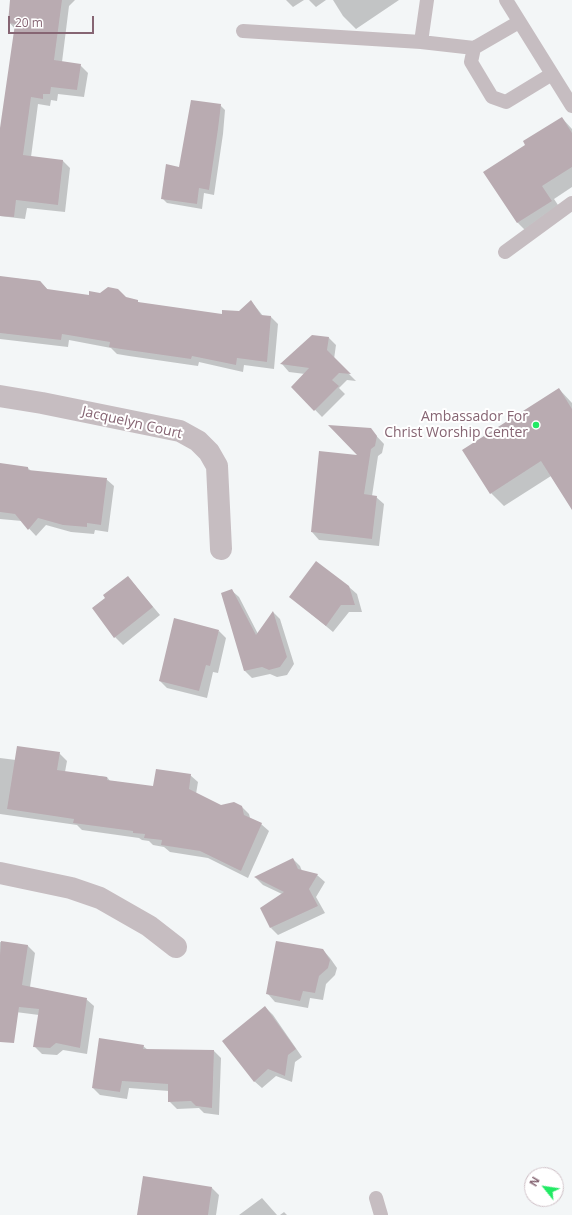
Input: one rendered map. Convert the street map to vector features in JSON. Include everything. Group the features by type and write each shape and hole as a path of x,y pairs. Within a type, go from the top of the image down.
{"street":[{"name":"Jacquelyn Court","path":"0,396 180,431 198,441 209,452 217,466 222,549"},
{"path":"0,873 70,888 100,898 149,926 176,947"}],"lane":[{"path":"421,42 427,0"},
{"path":"506,0 572,106"},
{"path":"243,31 421,42 474,48 519,22"},
{"path":"474,48 471,62 492,97 506,102 552,74"},
{"path":"505,252 572,202"},
{"path":"376,1198 381,1215"}],"building":[{"path":"10,0 62,0 54,60 81,64 77,90 51,87 50,94 43,94 43,99 31,97 23,155 63,160 58,205 16,200 14,217 0,216 0,128 15,24 8,23"},
{"path":"191,100 221,104 209,190 199,188 197,204 161,199 166,164 179,167"},
{"path":"562,117 572,133 572,167 542,186 552,201 517,223 483,172 525,145 523,141"},
{"path":"0,276 40,281 47,289 89,295 89,291 100,293 108,287 118,289 126,297 138,300 138,302 222,314 222,310 239,311 251,300 261,315 271,316 267,362 237,358 236,365 192,356 191,359 109,347 110,342 62,334 61,340 0,333"},
{"path":"312,335 329,337 327,350 351,374 339,373 332,380 339,386 314,411 291,387 309,368 280,364"},
{"name":"Ambassador For Christ Worship Center","path":"559,388 572,409 572,510 541,461 490,494 462,450"},
{"path":"328,425 371,428 377,436 375,446 371,449 364,494 377,496 372,539 311,532 319,451 357,455"},
{"path":"0,463 28,467 28,470 107,478 101,525 87,523 87,527 63,525 38,518 28,530 15,514 0,512"},
{"path":"316,561 349,586 355,605 341,605 326,626 289,597"},
{"path":"128,576 153,607 114,638 92,608 105,598 103,595"},
{"path":"232,589 256,635 273,611 287,657 280,667 269,670 262,667 244,671 221,593"},
{"path":"174,618 219,630 210,666 206,665 199,691 159,681"},
{"path":"17,746 60,752 57,770 107,777 107,780 153,786 156,769 191,774 189,789 221,805 234,802 242,806 244,815 262,823 241,871 200,851 161,845 162,840 144,838 145,834 73,823 74,819 7,809"},
{"path":"293,858 298,869 318,874 309,889 318,906 270,928 260,908 284,892 254,877"},
{"path":"1,941 28,945 22,985 87,998 80,1048 56,1043 50,1048 33,1047 39,1009 19,1007 14,1043 0,1042"},
{"path":"276,941 323,949 330,960 328,968 319,976 315,993 303,991 300,1001 266,994"},
{"path":"265,1006 296,1049 288,1055 285,1076 268,1069 254,1082 222,1041"},
{"path":"99,1038 144,1045 143,1049 214,1050 212,1108 196,1106 191,1101 168,1102 168,1084 122,1081 120,1092 92,1088"},
{"path":"143,1176 212,1187 208,1215 137,1215"}],"place":[{"name":"Ambassador For Christ Worship Center","path":"536,425"}]}
